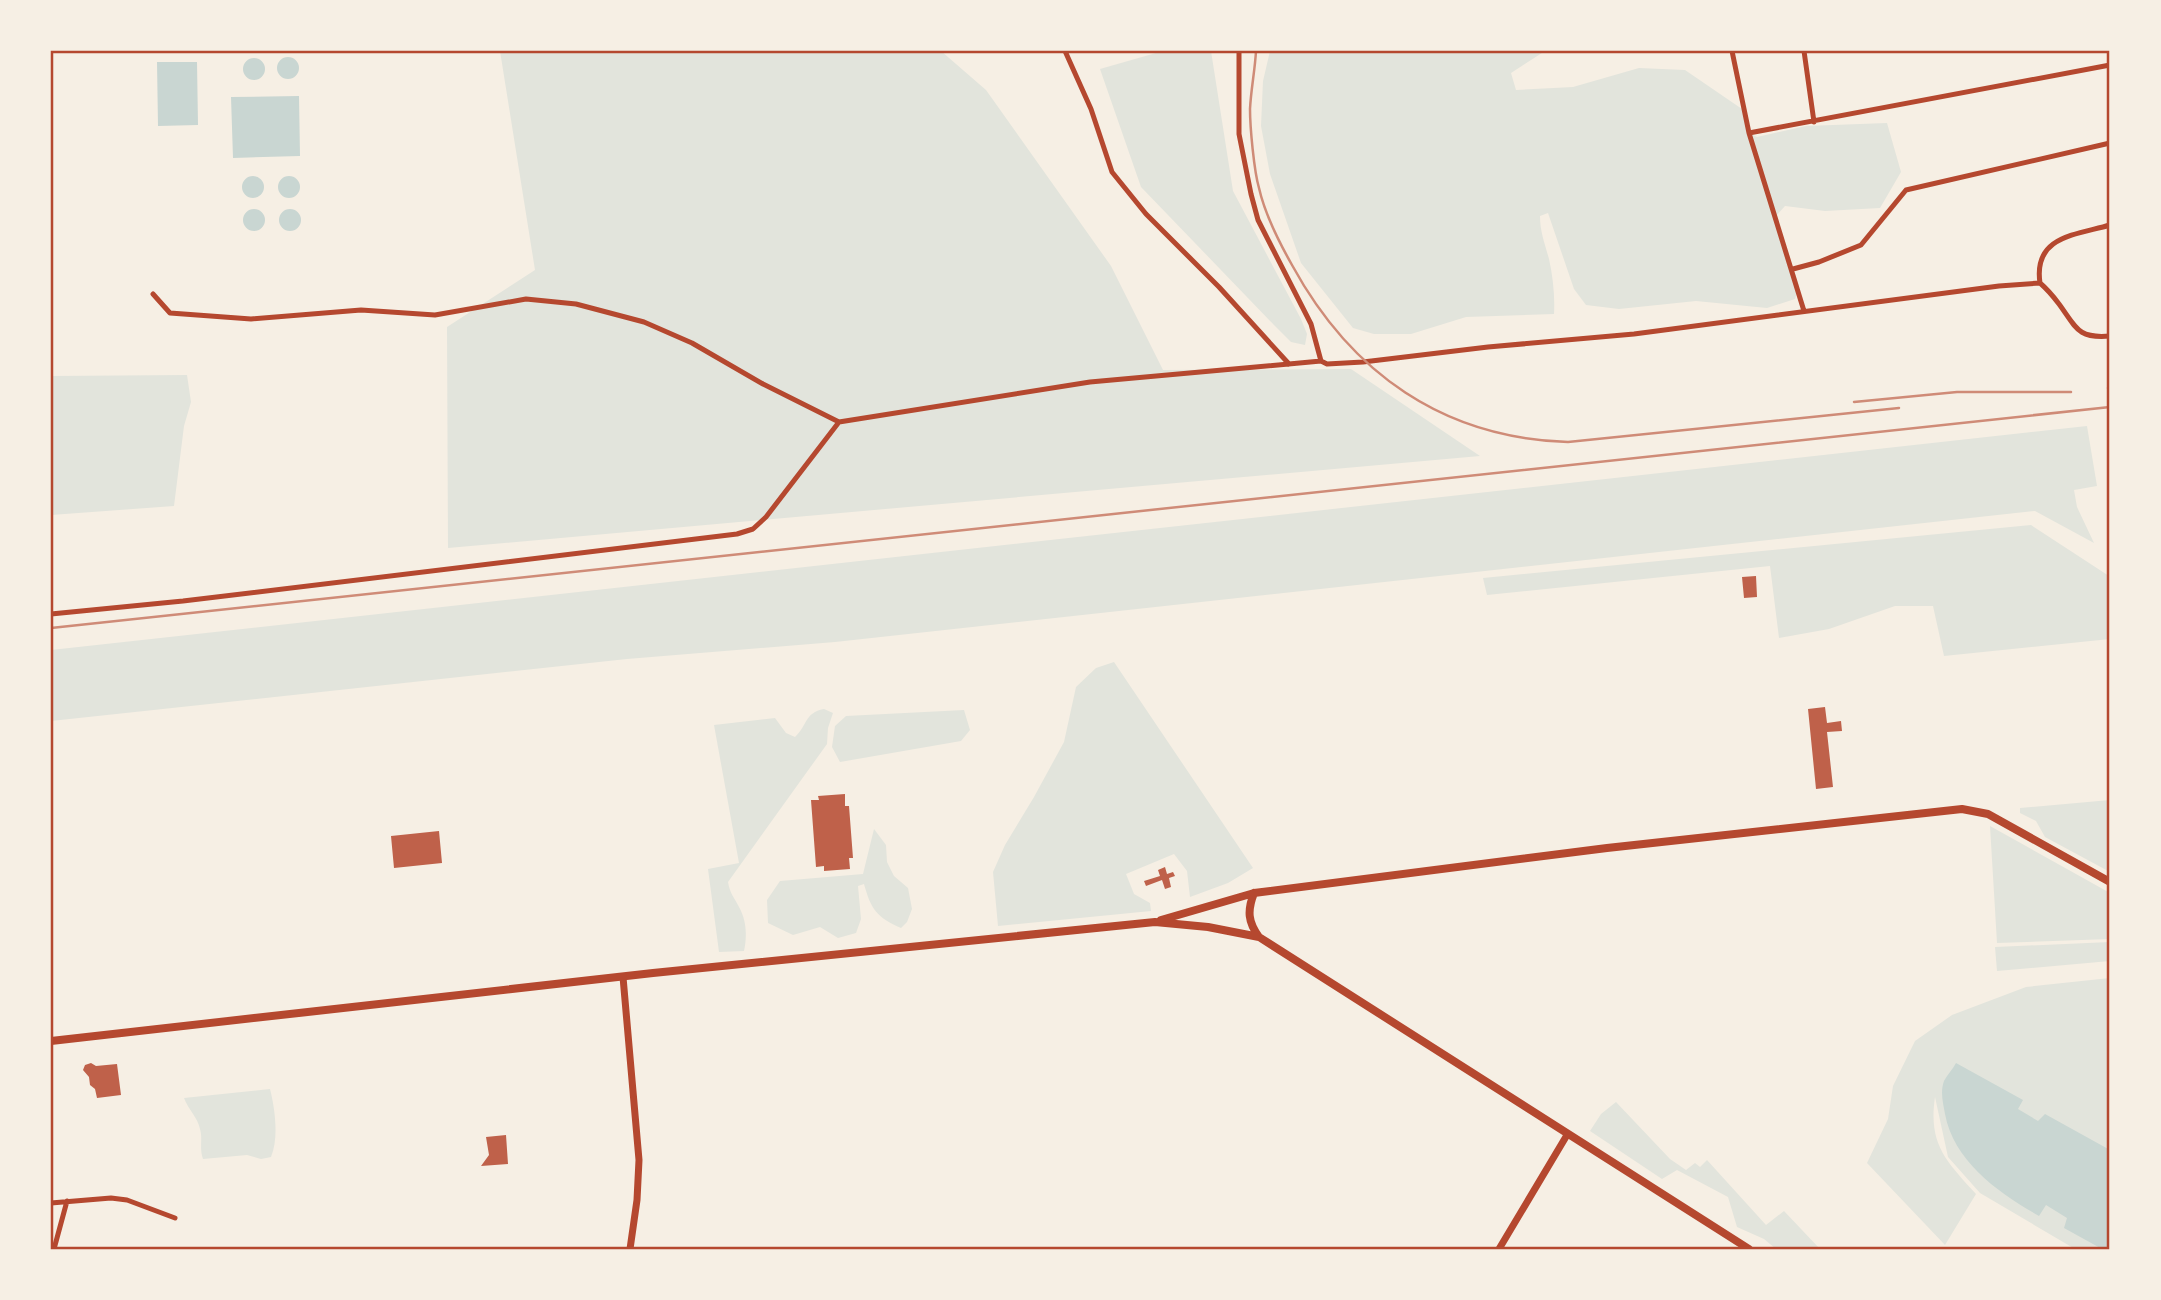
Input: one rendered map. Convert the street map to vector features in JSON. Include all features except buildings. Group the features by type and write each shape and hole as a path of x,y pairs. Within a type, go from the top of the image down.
{"main road":[{"path":"52,1041 623,977 1155,922 1254,893 1607,848 1962,809 1988,814 2110,882"},
{"path":"1254,893 1249,906 1250,924 1259,937"},
{"path":"1155,922 1208,927 1259,937 1749,1249"}],"street":[{"path":"1065,51 1091,109 1112,172 1146,214 1220,287 1289,364"},
{"path":"1239,51 1239,134 1251,194 1258,220 1311,324 1321,361"},
{"path":"1732,51 1749,133 1804,311"},
{"path":"1804,51 1814,122"},
{"path":"1749,133 2110,65"},
{"path":"1793,269 1861,245 1906,190 2110,143"},
{"path":"2110,225 2053,242 2040,260 2038,268 2040,282 2058,302 2072,326 2094,338 2110,336"},
{"path":"153,293 170,313 251,319 361,310 435,315 526,299 576,304 644,322 680,338 839,422 1090,382 1321,361 1327,364 1363,362 1634,334 2040,282"},
{"path":"51,614 183,601 737,534 753,529 766,517 839,422"},
{"path":"623,977 639,1160 630,1249"},
{"path":"1499,1249 1567,1135"},
{"path":"51,1203 92,1198 127,1200 175,1217"},
{"path":"54,1249 67,1201"}],"shaded area":[{"path":"500,51 941,51 986,90 1111,266 1163,370 1351,369 1480,456 448,548 447,327 535,270"},
{"path":"1163,51 1211,51 1233,191 1301,319 1307,334 1305,345 1291,342 1141,187 1100,69"},
{"path":"1270,51 1545,51 1511,73 1516,90 1573,87 1639,68 1685,70 1742,109 1749,133 1757,137 1806,126 1887,123 1901,172 1880,208 1825,211 1785,206 1776,216 1799,286 1795,299 1767,308 1696,301 1619,309 1586,305 1574,289 1548,213 1540,216 1540,222 1552,273 1554,314 1466,317 1411,334 1374,334 1353,328 1301,263 1270,174 1261,126 1263,81"},
{"path":"284,57 292,57 299,64 299,72 292,79 284,79 277,72 277,64"},
{"path":"250,58 258,58 265,65 265,73 258,80 250,80 243,73 243,65"},
{"path":"157,62 197,62 198,125 158,126"},
{"path":"299,96 300,156 233,158 231,97"},
{"path":"249,176 257,176 264,183 264,191 257,198 249,198 242,191 242,183"},
{"path":"285,176 293,176 300,183 300,191 293,198 285,198 278,191 278,183"},
{"path":"250,209 258,209 265,216 265,224 258,231 250,231 243,224 243,216"},
{"path":"286,209 294,209 301,216 301,224 294,231 286,231 279,224 279,216"},
{"path":"187,375 191,402 184,426 174,506 51,515 51,376"},
{"path":"2087,426 2097,486 2074,490 2077,507 2094,543 2035,511 835,642 627,659 51,721 51,650"},
{"path":"2031,525 2109,576 2110,639 1944,656 1933,606 1895,606 1829,629 1779,638 1770,566 1487,595 1483,578"},
{"path":"1114,662 1253,868 1228,883 1190,897 1187,871 1174,854 1126,874 1134,894 1150,903 1151,911 998,926 993,872 1005,845 1064,742 1076,687 1096,668"},
{"path":"824,709 833,713 827,744 728,882 745,923 744,951 719,952 708,869 739,863 714,725 775,718 786,733 795,737 809,716"},
{"path":"964,710 970,730 961,741 840,762 832,747 835,726 846,716"},
{"path":"2110,800 2110,872 2045,837 2036,821 2020,813 2020,808"},
{"path":"1990,826 2110,893 2110,939 1997,943"},
{"path":"874,829 886,845 887,862 894,876 908,888 912,909 907,922 901,928 876,911 864,884 858,886 861,919 856,933 838,938 820,927 793,935 768,923 767,900 780,881 863,874"},
{"path":"2110,942 2110,961 1997,971 1995,947"},
{"path":"2110,978 2110,1249 2075,1249 1980,1193 1948,1157 1935,1097 1934,1127 1937,1140 1948,1161 1976,1194 1945,1245 1867,1163 1888,1119 1893,1086 1915,1041 1952,1015 2026,987"},
{"path":"1956,1063 2023,1100 2018,1109 2038,1121 2045,1114 2110,1150 2110,1249 2102,1249 2064,1228 2067,1218 2046,1205 2039,1216 2024,1207 1994,1186 1968,1161 1950,1131 1943,1102 1944,1081"},
{"path":"270,1089 276,1132 271,1157 261,1159 247,1155 203,1159 199,1125 184,1098"},
{"path":"1616,1102 1670,1159 1686,1170 1695,1163 1700,1167 1707,1160 1766,1225 1784,1211 1820,1249 1776,1249 1764,1239 1737,1227 1728,1197 1677,1170 1662,1179 1590,1131 1601,1114"}],"railway":[{"path":"1256,51 1250,109 1254,160 1265,208 1282,247 1316,303 1342,338 1372,367 1405,393 1441,413 1480,428 1523,438 1568,442 1899,408"},
{"path":"1854,402 1957,392 2071,392"},
{"path":"51,628 2110,407"}]}
